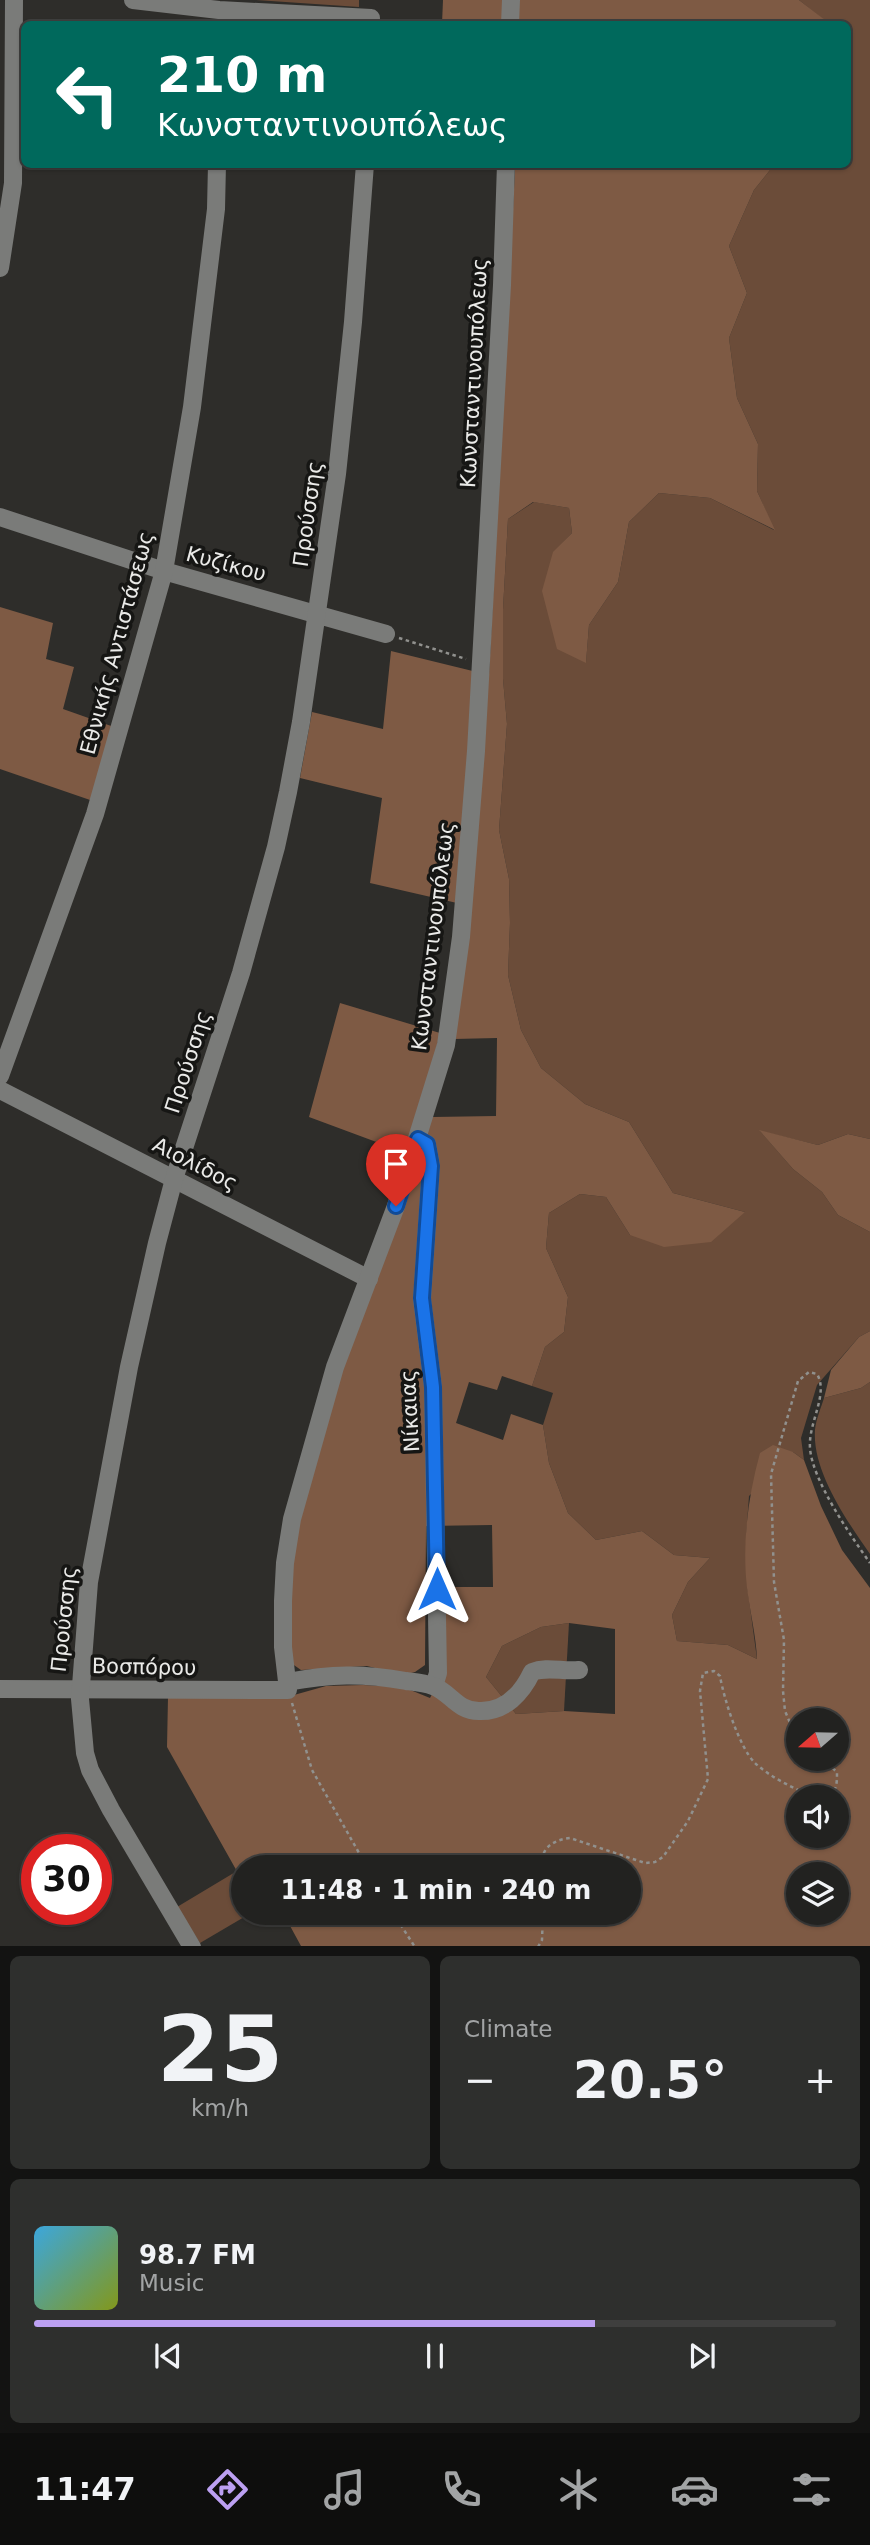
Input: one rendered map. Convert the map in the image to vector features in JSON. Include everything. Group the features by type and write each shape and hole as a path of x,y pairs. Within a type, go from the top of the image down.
{"street":[{"path":"0,268 13,183 13,0"},
{"path":"134,0 219,11 371,14"},
{"path":"510,21 511,0"},
{"name":"Εθνικής Αντιστάσεως","path":"0,1076 95,814 164,571 192,407 216,209 217,168"},
{"name":"Προύσσης","path":"191,1946 90,1770 82,1736 80,1689 89,1582 139,1320 174,1179 241,973 276,847 299,734 337,474 353,322 365,168"},
{"name":"Κωνσταντινουπόλεως","path":"288,1686 283,1647 283,1601 285,1563 292,1520 335,1367 418,1139 446,1045 470,837 482,664 506,168"},
{"name":"Κυζίκου","path":"0,517 164,571 386,634"},
{"name":"Αιολίδος","path":"0,1090 369,1279"},
{"name":"Νίκαιας","path":"418,1139 427,1144 431,1166 422,1298 433,1387 436,1467 438,1673 434,1686"},
{"path":"434,1686 467,1710 488,1711 514,1698 526,1685 532,1672 545,1668 579,1670"},
{"name":"Βοσπόρου","path":"0,1689 288,1686 330,1675 361,1675 434,1686"}],"path":[{"path":"386,634 482,664"},
{"path":"786,1713 783,1691 784,1640 774,1583 771,1474 798,1381 809,1372 817,1374 822,1382 812,1421 810,1447 815,1471 870,1563"},
{"path":"641,1862 655,1862 663,1857 688,1821 708,1779 700,1691 703,1673 714,1671 720,1676 736,1730 754,1762 789,1785"},
{"path":"288,1686 312,1770 360,1855"},
{"path":"543,1855 550,1843 570,1838 621,1855"},
{"path":"401,1925 414,1946"},
{"path":"539,1946 542,1940 543,1925"}],"shaded area":[{"path":"256,0 359,0 359,7"},
{"path":"443,0 799,0 826,21 442,21"},
{"path":"799,0 870,0 870,1139 848,1134 818,1145 760,1131 793,1169 822,1192 838,1215 870,1232 870,1331 859,1337 817,1385 801,1438 804,1460 793,1452 749,1496 747,1585 757,1659 728,1645 677,1641 672,1615 688,1582 710,1558 674,1555 642,1531 596,1540 568,1513 549,1463 543,1425 553,1393 532,1386 545,1347 564,1332 568,1297 546,1248 549,1213 580,1194 606,1197 630,1235 745,1212 673,1193 629,1122 585,1104 541,1068 521,1030 508,975 509,879 499,830 507,724 503,679 503,609 508,519 534,502 569,508 572,533 553,553 586,662 589,625 618,582 629,522 659,493 710,498 774,530 757,491 758,444 737,398 729,338 747,293 729,246 754,190 772,168 851,168 851,21 825,21"},
{"path":"493,168 772,168 754,190 729,246 747,293 729,338 737,398 758,444 757,491 775,530 710,498 659,493 629,522 618,582 589,625 586,663 557,649 542,591 553,552 572,533 569,508 533,502 508,519 503,609 503,679 507,724 499,830 509,879 508,975 521,1030 541,1068 585,1104 629,1122 673,1193 745,1212 711,1242 664,1247 630,1235 606,1197 580,1194 549,1213 546,1248 568,1297 564,1332 545,1347 532,1386 502,1376 497,1390 469,1382 456,1423 503,1440 511,1414 543,1425 549,1463 568,1513 596,1540 642,1531 674,1555 710,1558 688,1582 672,1615 677,1641 728,1645 757,1659 745,1554 749,1503 760,1453 773,1445 793,1452 804,1460 821,1506 842,1550 870,1588 870,1946 301,1946 290,1925 641,1925 641,1855 231,1855 231,1861 167,1747 168,1697 294,1695 326,1686 363,1685 403,1687 430,1698 441,1677 445,1587 493,1587 492,1525 426,1526 425,1665 415,1672 403,1675 367,1666 301,1670 291,1663 291,1556 306,1486 406,1153 309,1117 340,1003 440,1033 421,1111 433,1117 496,1116 497,1038 454,1039 457,903 370,883 382,798 300,778 312,712 383,729 391,651 489,675 515,170","holes":["569,1623 615,1629 615,1714 564,1711 516,1714 486,1677 502,1646 541,1627"]},
{"path":"0,607 53,623 46,659 74,667 63,709 114,727 93,801 0,769"},
{"path":"759,1130 818,1145 848,1134 870,1139 870,1232 838,1215 822,1192 793,1169"},
{"path":"870,1331 870,1382 861,1388 824,1398 831,1370 859,1337"},
{"path":"870,1382 870,1554 825,1479 819,1462 815,1430 824,1398 861,1388"},
{"path":"569,1623 564,1711 516,1714 486,1677 502,1646 541,1627"},
{"path":"231,1875 231,1925 200,1943 177,1907"}],"route":[{"path":"396,1206 418,1139 427,1144 431,1166 422,1298 433,1387 437,1589"}]}
